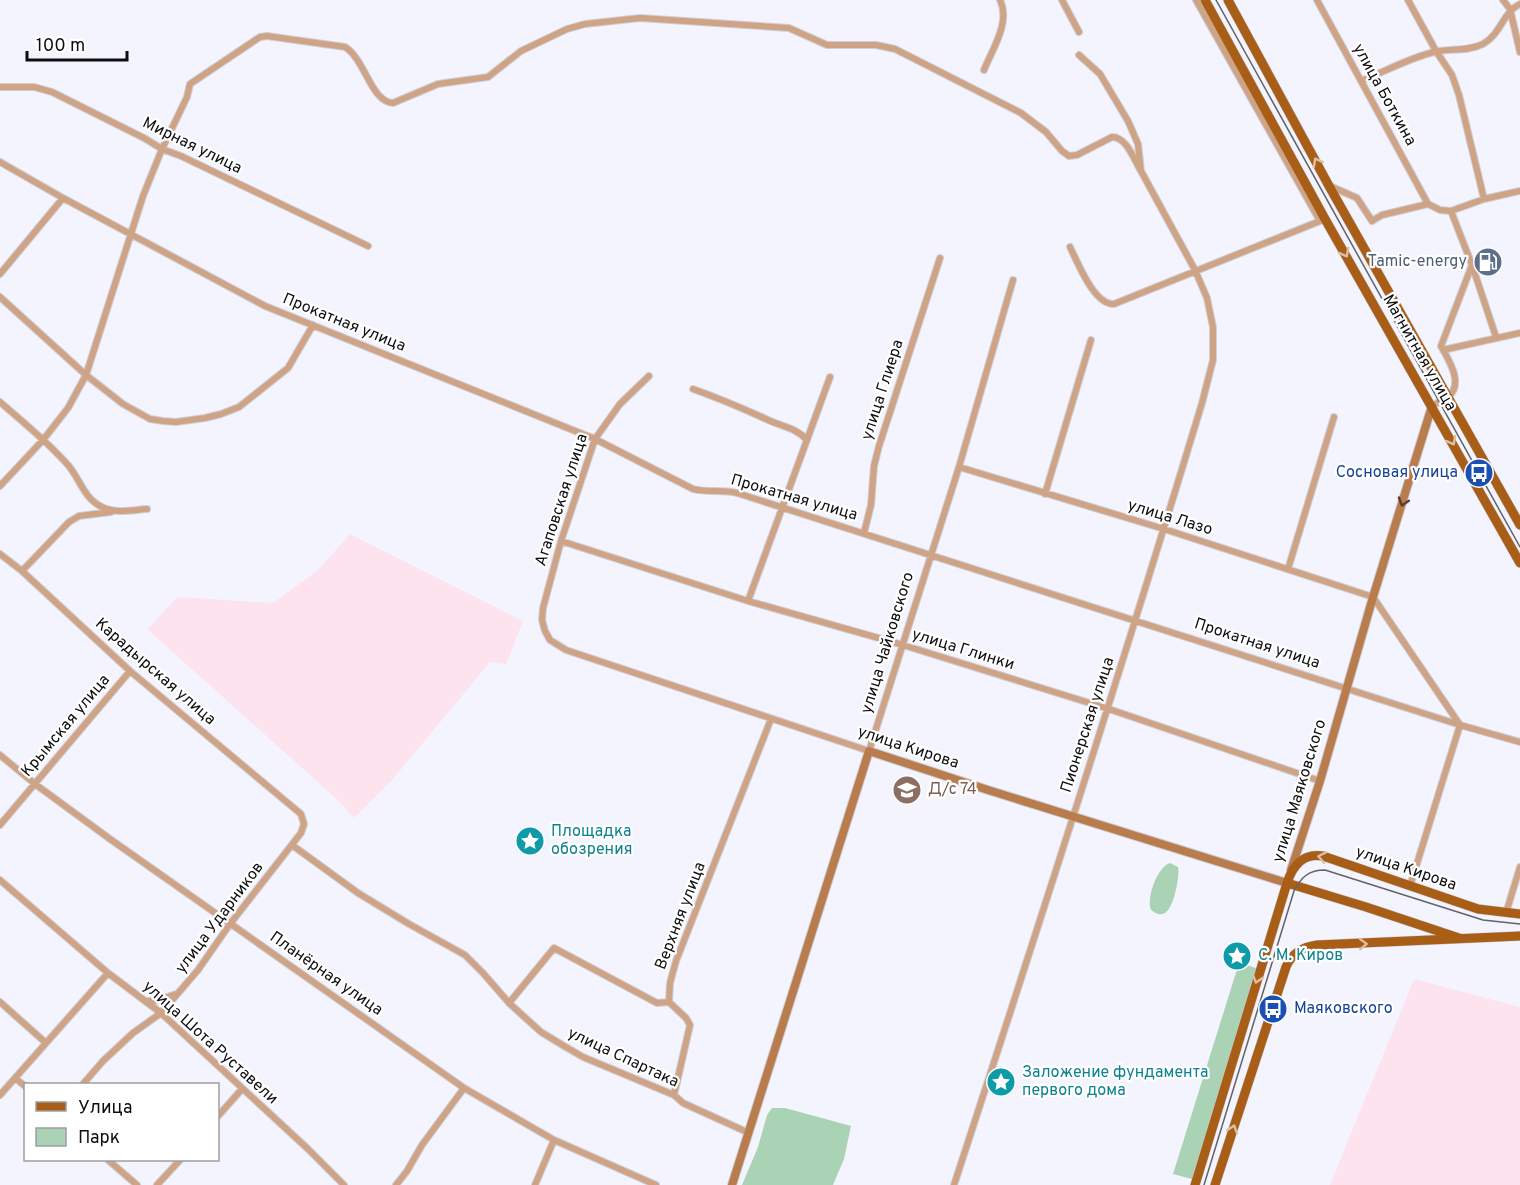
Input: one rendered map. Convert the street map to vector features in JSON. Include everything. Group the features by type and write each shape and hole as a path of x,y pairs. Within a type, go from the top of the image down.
{"main road":[{"name":"Магнитная улица","path":"1205,0 1322,220 1432,406 1520,563"},
{"name":"Магнитная улица","path":"1228,0 1329,186 1520,525"},
{"name":"улица Маяковского","path":"1195,1185 1320,781 1373,597 1432,406"},
{"name":"улица Кирова","path":"869,751 1287,883"},
{"name":"улица Чайковского","path":"732,1185 869,751"},
{"name":"улица Кирова","path":"1290,873 1307,856 1323,856 1478,909 1520,914"},
{"path":"1287,883 1463,940"},
{"path":"1215,1185 1290,958 1307,946 1317,945 1520,936"}],"street":[{"path":"984,70 1003,21 1004,9 1000,0"},
{"path":"1062,0 1078,32"},
{"path":"1070,247 1093,290 1101,301 1109,305 1119,303 1322,220 1196,0"},
{"name":"улица Боткина","path":"1317,0 1428,204"},
{"path":"1408,0 1452,75 1484,199"},
{"path":"1503,0 1510,9 1520,52"},
{"path":"1361,81 1436,51 1467,49 1484,44 1501,26 1510,9 1520,4"},
{"name":"Пионерская улица","path":"162,149 177,120 190,84 260,37 267,36 345,47 358,58 380,98 393,103 438,84 489,77 521,51 567,30 585,24 640,18 789,28 827,45 886,46 1021,113 1046,132 1065,154 1077,155 1112,137 1118,137 1124,142 1195,270 1207,298 1213,327 1213,360 1109,709 1072,816 954,1185"},
{"path":"1079,55 1100,74 1128,120 1138,144 1141,171"},
{"name":"Мирная улица","path":"0,87 34,87 52,92 162,149 368,246"},
{"path":"0,486 43,440 68,408 86,375 131,234 162,149"},
{"name":"Прокатная улица","path":"0,162 265,306 595,439 693,489 709,492 729,491 782,507 1460,725 1520,742"},
{"path":"1329,186 1357,198 1371,220 1382,215 1428,204 1440,210 1450,211 1484,199 1520,192"},
{"path":"0,274 63,198"},
{"path":"1450,211 1472,266 1496,338"},
{"name":"улица Глиера","path":"864,533 871,505 874,466 879,446 940,258"},
{"path":"1432,406 1449,396 1454,388 1455,376 1441,346 1472,266"},
{"name":"улица Чайковского","path":"869,751 958,468 1013,280"},
{"path":"0,297 86,375 123,404 150,419 176,422 221,414 239,406 279,377 291,363 313,325"},
{"path":"1443,350 1520,333"},
{"path":"1045,494 1091,340"},
{"name":"Агаповская улица","path":"557,646 544,631 542,613 561,541 595,439 620,404 649,376"},
{"path":"748,602 830,377"},
{"path":"693,389 743,407 767,420 794,430 807,440"},
{"path":"0,402 69,466 84,492 100,507 115,512"},
{"path":"1288,569 1334,417"},
{"name":"улица Лазо","path":"958,468 1164,529 1373,597"},
{"path":"22,571 69,522 79,516 147,509"},
{"name":"улица Глинки","path":"561,541 748,602 903,645 1109,709 1320,781"},
{"name":"Карадырская улица","path":"0,554 22,571 130,671 294,808"},
{"path":"1373,597 1460,725 1410,886"},
{"name":"улица Кирова","path":"557,646 869,751"},
{"name":"Крымская улица","path":"0,825 130,671"},
{"name":"Верхняя улица","path":"669,1002 670,982 676,961 771,719"},
{"name":"Планёрная улица","path":"0,755 35,784 230,924 464,1088 554,1140 656,1185"},
{"name":"улица Ударников","path":"84,1083 103,1061 161,1013 198,970 230,924 301,833 304,824 300,814 294,808"},
{"name":"улица Спартака","path":"292,845 358,893 465,955 509,1003 541,1032 583,1057 674,1095 683,1103 749,1134"},
{"path":"1506,913 1520,867"},
{"name":"улица Шота Руставели","path":"0,880 108,973 161,1013 344,1185"},
{"path":"509,1003 554,948 657,1003 669,1002 690,1025 674,1095"},
{"path":"0,1095 108,973"},
{"path":"143,1000 168,999 179,993"},
{"path":"0,1002 46,1043"},
{"path":"15,1078 24,1085"},
{"path":"396,1185 464,1088"},
{"path":"219,1115 242,1089"},
{"path":"535,1185 554,1140"},
{"path":"109,1161 136,1185"},
{"path":"157,1185 179,1161"}],"shaded area":[{"path":"350,534 523,621 506,664 490,662 393,779 354,818 339,801 147,629 178,597 273,603 318,570"},
{"path":"1414,979 1520,1007 1520,1185 1330,1185"}],"green space":[{"path":"1170,863 1178,867 1174,899 1165,913 1159,914 1151,910 1151,891 1161,870"},
{"path":"1239,963 1259,969 1192,1179 1173,1174"},
{"path":"772,1108 785,1108 851,1126 844,1159 833,1185 742,1185 758,1147 767,1115"}],"tram line":[{"path":"1216,0 1520,547"},
{"path":"1204,1185 1294,891 1306,875 1314,871 1325,870 1483,920 1520,924"}],"place":[{"name":"Tamic-energy","path":"1488,262"},
{"name":"Сосновая улица","path":"1479,473"},
{"name":"Д/с 74","path":"907,790"},
{"name":"Площадка обозрения","path":"530,841"},
{"name":"С. М. Киров","path":"1237,956"},
{"name":"Маяковского","path":"1273,1009"},
{"name":"Заложение фундамента первого дома","path":"1001,1082"}]}
